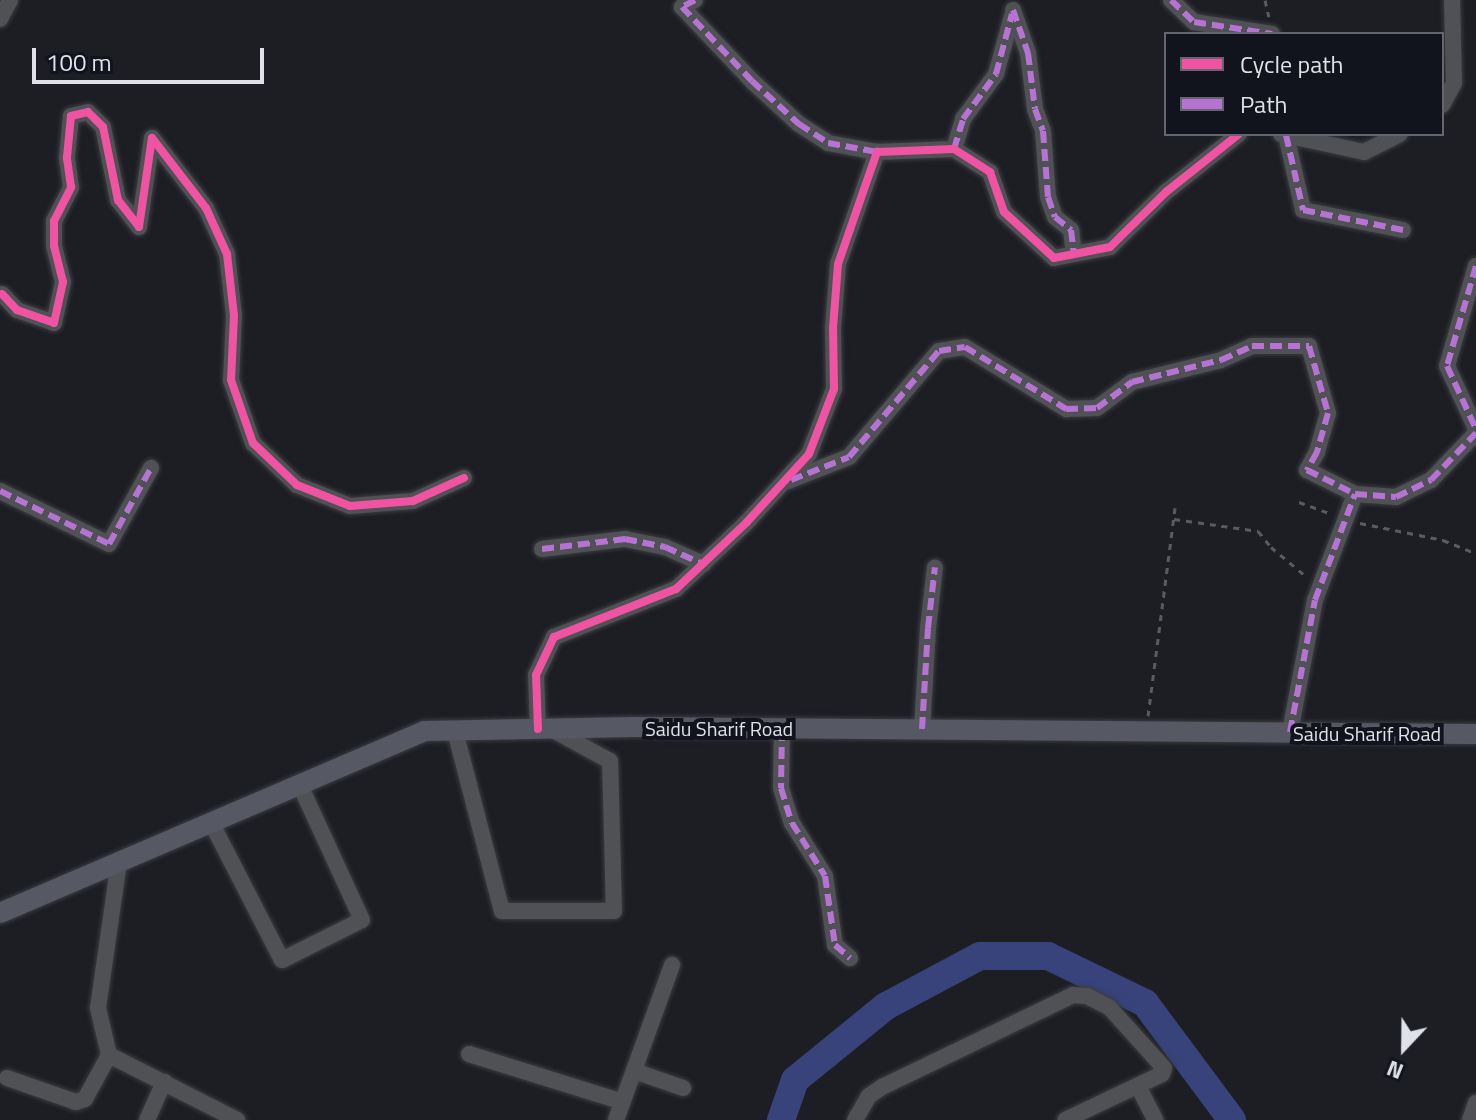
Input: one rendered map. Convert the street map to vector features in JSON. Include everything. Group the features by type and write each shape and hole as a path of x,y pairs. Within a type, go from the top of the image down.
{"main road":[{"name":"Saidu Sharif Road","path":"0,913 424,731 922,729 1476,734"}],"street":[{"path":"0,19 10,0"},
{"path":"695,0 682,7 752,81 799,124 828,143 877,152 954,149 990,172 1004,212 1054,258 1110,247 1166,192 1236,136"},
{"path":"1171,0 1194,22 1259,32"},
{"path":"1444,101 1454,83 1452,0"},
{"path":"954,149 963,119 996,74 1013,10 1028,53 1035,109 1043,131 1048,197 1055,217 1071,230 1074,254"},
{"path":"1,293 17,310 54,323 63,282 54,246 54,221 71,187 67,157 71,116 88,112 103,127 118,200 139,227 152,138 206,208 227,254 234,315 231,380 253,443 297,485 350,506 413,501 464,478"},
{"path":"1284,136 1303,210 1403,230"},
{"path":"1292,136 1364,152 1396,136"},
{"path":"455,731 502,911 614,911 610,761 545,729 536,675 554,637 676,589 809,454 834,389 833,328 838,264 877,152"},
{"path":"783,483 849,457 939,351 965,347 1066,409 1097,408 1132,382 1221,360 1252,346 1309,346 1328,413 1317,452 1307,470 1355,494 1396,497 1431,480 1476,431 1447,366 1476,266"},
{"path":"0,491 109,544 151,468"},
{"path":"1290,732 1319,587 1355,494"},
{"path":"542,549 625,539 665,547 703,564"},
{"path":"922,729 935,567"},
{"path":"782,729 781,788 792,823 825,876 835,945 850,958"},
{"path":"211,822 282,960 362,920 300,785"},
{"path":"7,1078 76,1102 85,1099 109,1055 98,1008 119,862"},
{"path":"616,1120 672,965"},
{"path":"855,1120 869,1096 882,1087 1073,995 1087,996 1109,1007 1162,1063 1162,1074 1065,1120"},
{"path":"469,1054 623,1102"},
{"path":"109,1055 237,1120"},
{"path":"634,1071 683,1088"},
{"path":"147,1120 164,1082"},
{"path":"1138,1086 1155,1120"},
{"path":"1470,1120 1476,1103"}],"path":[{"path":"1299,502 1345,517 1443,540 1476,553"},
{"path":"1145,731 1175,508"},
{"path":"1174,519 1258,531 1271,547 1319,587"}],"waterway":[{"path":"781,1120 795,1080 886,1006 980,956 1048,956 1145,1003 1232,1120"}],"marked path":[{"path":"695,0 682,7 752,81 799,124 828,143 877,152"},
{"path":"1171,0 1194,22 1259,32"},
{"path":"1013,10 1028,53 1035,109 1043,131 1048,197 1055,217 1071,230 1074,254"},
{"path":"954,149 963,119 996,74 1012,14"},
{"path":"1286,136 1303,210 1403,230"},
{"path":"1476,266 1447,366 1476,429"},
{"path":"791,480 849,457 939,351 965,347 1066,409 1097,408 1132,382 1221,360 1252,346 1309,346 1328,413 1317,452 1307,470 1355,494"},
{"path":"1290,732 1315,600 1355,494 1396,497 1431,480 1476,433"},
{"path":"0,491 109,544 151,468"},
{"path":"542,549 625,539 665,547 703,564"},
{"path":"922,729 935,567"},
{"path":"782,729 781,788 792,823 825,876 835,945 850,958"}],"cycle path":[{"path":"2,294 17,310 54,323 63,282 54,246 54,221 71,187 67,157 71,116 88,112 103,127 118,200 139,227 152,138 206,208 227,254 234,315 231,380 253,443 297,485 350,506 413,501 464,478"},
{"path":"538,729 536,675 554,637 676,589 746,523 809,454 834,389 833,328 838,264 877,152 954,149 990,172 1004,212 1054,258 1110,247 1166,192 1236,136"}]}
